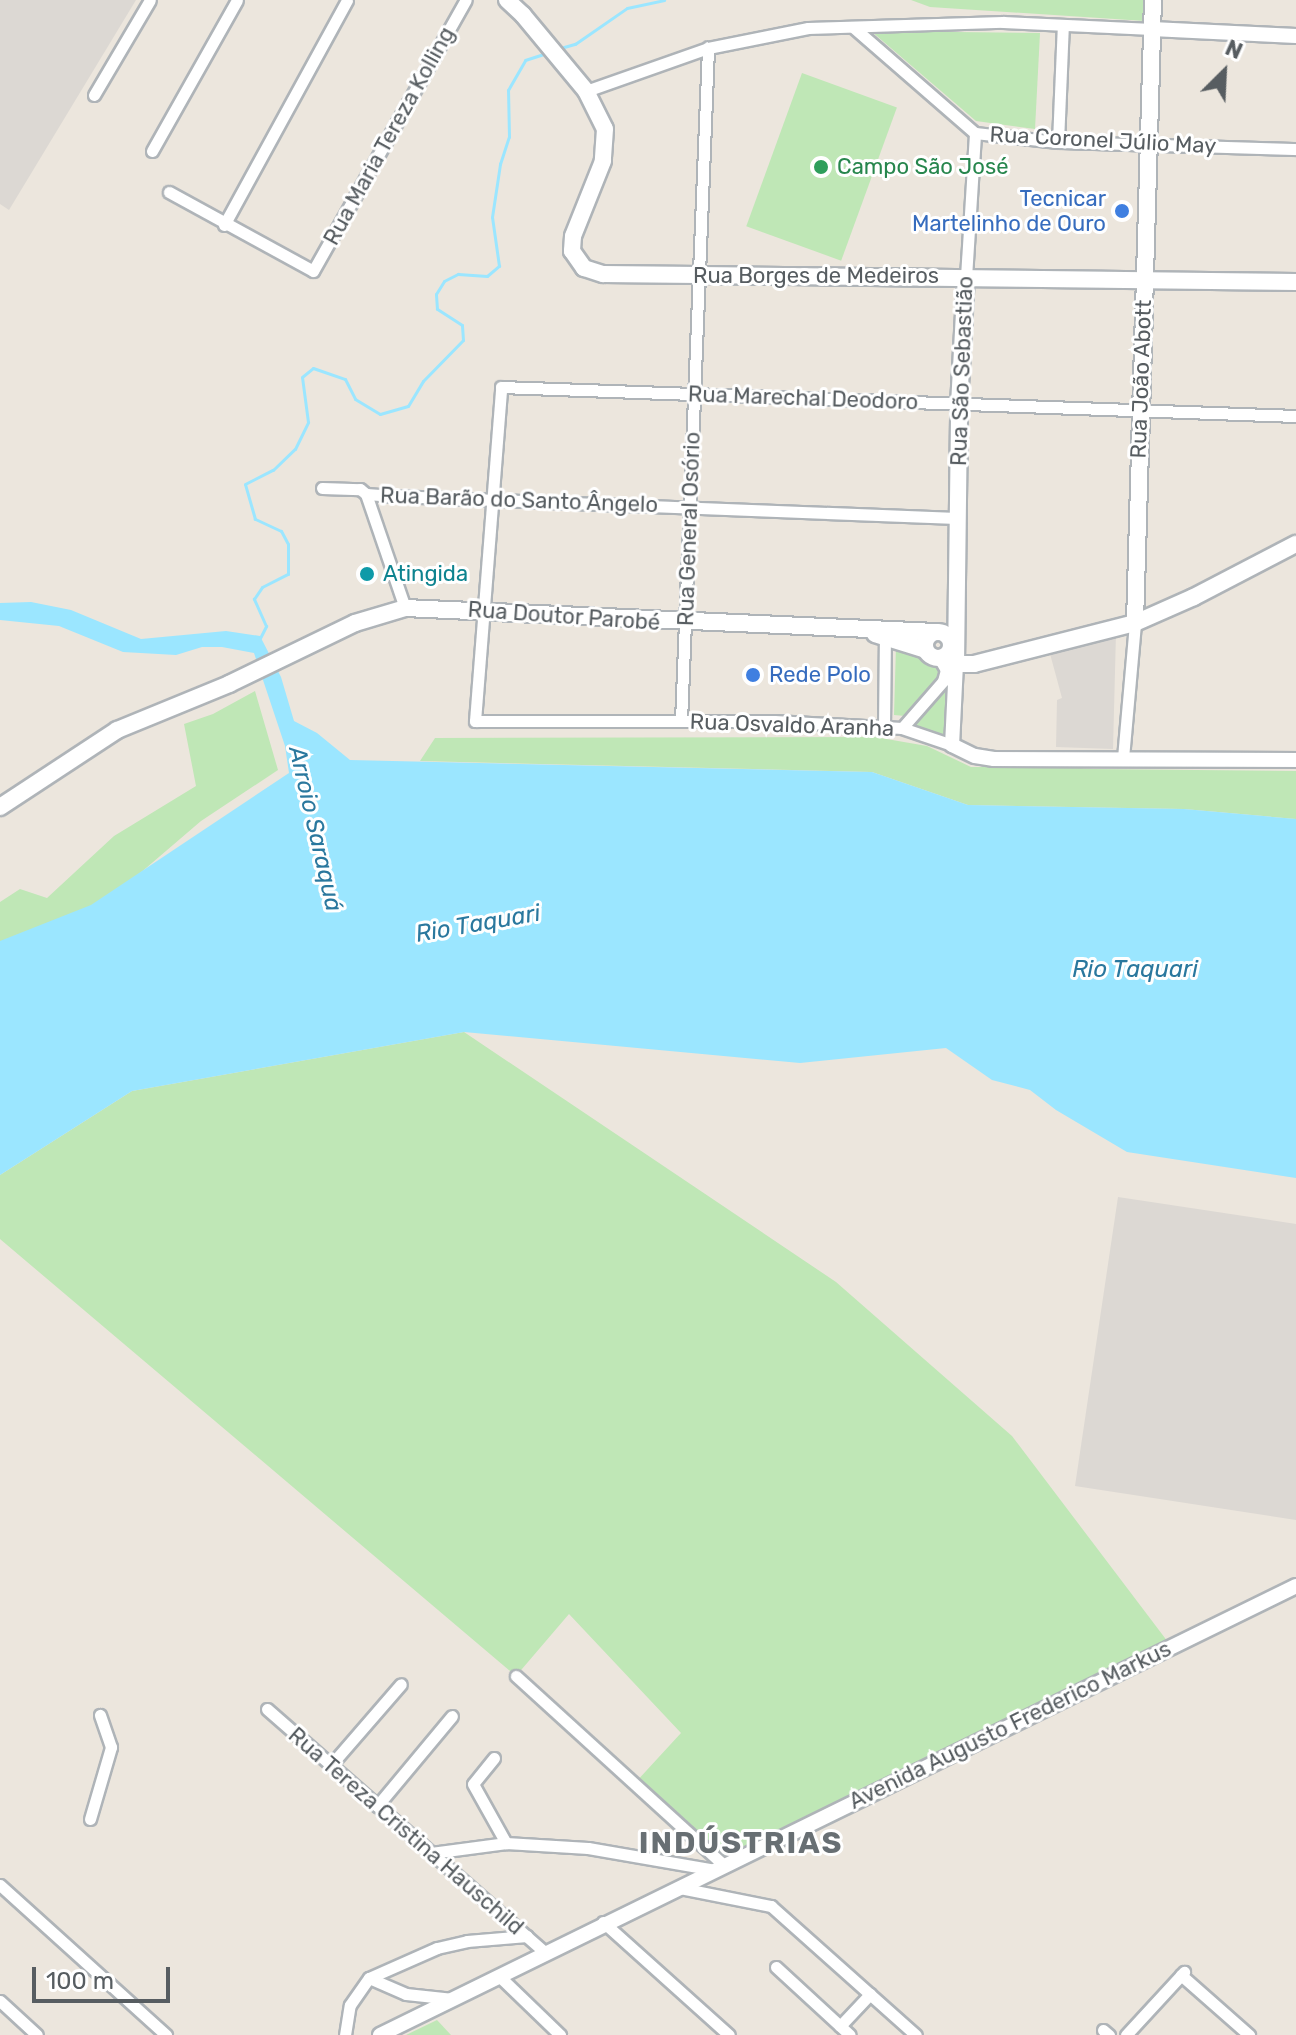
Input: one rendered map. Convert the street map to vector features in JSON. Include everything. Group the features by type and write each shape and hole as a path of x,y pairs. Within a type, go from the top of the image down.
{"main road":[{"name":"Rua Borges de Medeiros","path":"507,0 586,91 601,118 606,144 603,161 573,236 572,251 584,268 603,274 1296,282"},
{"name":"Rua João Abott","path":"1135,623 1153,0"},
{"name":"Rua São Sebastião","path":"943,648 956,610 959,405 966,277"},
{"path":"943,648 987,659 1135,623 1194,597 1296,544"},
{"name":"Rua Doutor Parobé","path":"3,801 117,730 256,671 355,623 405,608 858,629 943,648"},
{"name":"Rua Doutor Parobé","path":"858,629 885,638 943,648"}],"street":[{"path":"94,95 150,0"},
{"path":"152,151 237,0"},
{"path":"169,192 224,225 347,0"},
{"name":"Rua Maria Tereza Kolling","path":"224,225 313,271 466,0"},
{"path":"586,91 708,48 808,28 1003,22 1296,36"},
{"path":"1058,142 1063,25"},
{"name":"Rua Coronel Júlio May","path":"853,27 975,133 1058,142 1296,149"},
{"name":"Rua General Osório","path":"681,721 708,48"},
{"name":"Rua São Sebastião","path":"966,277 975,133"},
{"name":"Rua Marechal Deodoro","path":"492,500 501,387 1296,416"},
{"name":"Rua Barão do Santo Ângelo","path":"322,488 360,489 366,494 492,500 957,518"},
{"path":"366,494 405,608"},
{"path":"485,610 492,500"},
{"name":"Rua Osvaldo Aranha","path":"485,610 475,721 774,721 902,728 994,759 1296,760"},
{"name":"Rua João Abott","path":"1123,758 1135,623"},
{"path":"884,727 885,638"},
{"path":"902,728 943,681 946,670 943,648"},
{"path":"943,648 952,745"},
{"name":"Avenida Augusto Frederico Markus","path":"380,2035 603,1922 1296,1586"},
{"path":"516,1676 719,1867"},
{"path":"330,1766 401,1684"},
{"name":"Rua Tereza Cristina Hauschild","path":"267,1709 545,1952"},
{"path":"90,1819 111,1747 100,1715"},
{"path":"377,1806 452,1716"},
{"path":"494,1758 473,1784 506,1843"},
{"path":"431,1853 506,1843 588,1848 719,1867"},
{"path":"0,1885 166,2035"},
{"path":"679,1887 771,1906 916,2035"},
{"path":"603,1922 729,2035"},
{"path":"345,2035 350,2005 369,1978 437,1948 467,1941 527,1936"},
{"path":"776,1967 850,2035"},
{"path":"1126,2035 1183,1973 1249,2035"},
{"path":"499,1976 560,2035"},
{"path":"369,1978 406,1994 454,1999"},
{"path":"840,2026 870,1994"},
{"path":"0,2001 37,2035"}],"shaded area":[{"path":"0,0 136,0 9,210 0,204"},
{"path":"1116,633 1113,749 1056,747 1057,700 1062,698 1049,650"},
{"path":"1118,1197 1296,1224 1296,1520 1075,1486"}],"green space":[{"path":"911,0 1145,0 1145,21 930,7"},
{"path":"871,31 1040,33 1035,129 976,121"},
{"name":"Campo São José","path":"802,73 897,108 841,261 746,226"},
{"path":"896,646 943,665 943,676 905,716 894,715"},
{"path":"943,689 949,690 949,740 910,726"},
{"path":"255,691 278,770 201,821 90,916 0,945 0,902 20,889 47,898 114,836 196,786 184,724 213,714"},
{"path":"875,737 927,746 971,767 1008,767 1009,763 1094,769 1296,771 1296,819 1184,809 968,805 872,772 420,761 435,738"},
{"path":"464,1032 836,1282 1012,1436 1171,1646 724,1865 635,1783 681,1733 569,1614 516,1676 0,1239 0,1175 132,1091"},
{"path":"437,2020 451,2035 406,2035"}],"water":[{"name":"Rio Taquari","path":"31,602 71,610 141,639 226,631 260,636 281,677 294,721 317,733 350,760 872,772 968,805 1184,809 1296,819 1296,1178 1127,1152 1056,1110 1030,1090 992,1080 946,1048 800,1063 464,1032 132,1091 0,1175 0,941 91,905 289,773 285,746 254,653 222,647 202,647 176,655 123,652 59,626 0,620 0,603"}],"waterway":[{"path":"557,49 575,44 627,8 664,0"},
{"path":"259,640 266,626 254,599 262,587 288,574 288,544 281,531 255,519 245,484 273,470 295,449 308,422 302,377 313,368 345,379 355,399 380,414 408,406 423,381 463,340 462,325 437,309 436,294 444,281 458,274 487,276 499,266 492,217 500,164 509,137 508,90 525,60 546,53"}],"place":[{"name":"Campo São José","path":"821,167"},
{"name":"Tecnicar Martelinho de Ouro","path":"1122,211"},
{"name":"Atingida","path":"367,574"},
{"name":"Rede Polo","path":"753,675"}],"district":[{"name":"INDÚSTRIAS","path":"741,1843"}],"water label":[{"name":"Arroio Saraquá","path":"315,829"}]}
